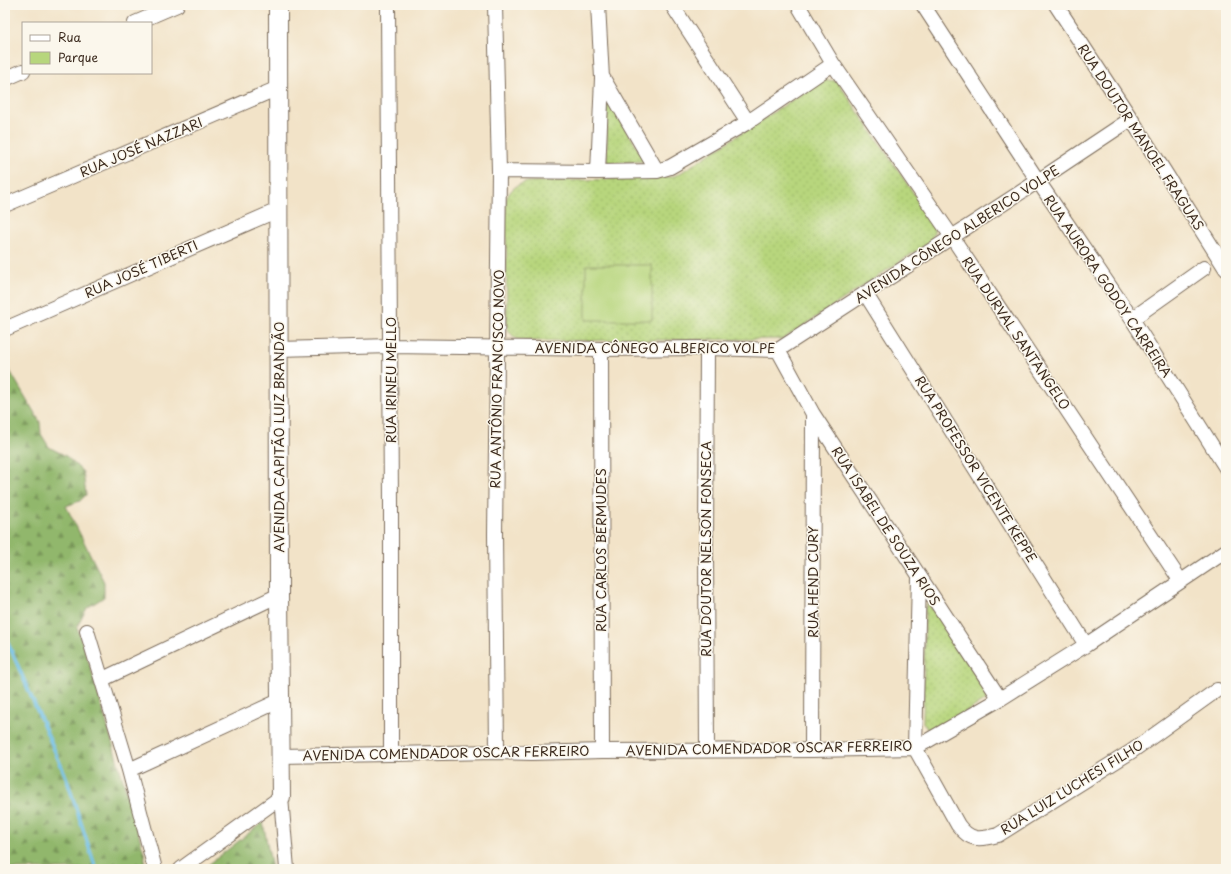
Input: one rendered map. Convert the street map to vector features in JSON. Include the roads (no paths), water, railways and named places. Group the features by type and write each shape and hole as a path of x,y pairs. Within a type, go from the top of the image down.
{"main road":[{"name":"AVENIDA CAPITÃO LUIZ BRANDÃO","path":"278,5 279,595 281,797"}],"street":[{"path":"137,22 177,5"},
{"name":"RUA IRINEU MELLO","path":"388,5 391,346 391,754"},
{"name":"RUA ANTÔNIO FRANCISCO NOVO","path":"495,5 499,171 495,534 497,752"},
{"path":"598,5 602,78 598,172"},
{"path":"672,5 748,122"},
{"name":"RUA DURVAL SANTANGELO","path":"798,5 833,64 952,237 1180,580"},
{"name":"RUA AURORA GODOY CARREIRA","path":"923,5 1038,181 1132,319 1226,468"},
{"name":"RUA DOUTOR MANOEL FRAGUAS","path":"1056,5 1226,268"},
{"path":"499,171 657,171 670,167 748,122 833,64"},
{"path":"5,79 22,71"},
{"path":"602,78 657,171"},
{"name":"RUA JOSÉ NAZZARI","path":"5,204 278,88"},
{"name":"AVENIDA CÔNEGO ALBERICO VOLPE","path":"279,349 391,346 601,350 707,348 778,350 1131,119"},
{"name":"RUA JOSÉ TIBERTI","path":"5,328 278,210"},
{"path":"1132,319 1204,268"},
{"name":"RUA PROFESSOR VICENTE KEPPE","path":"865,293 1086,645"},
{"name":"RUA DOUTOR NELSON FONSECA","path":"707,348 707,750"},
{"name":"RUA CARLOS BERMUDES","path":"601,350 602,751"},
{"name":"RUA ISABEL DE SOUZA RIOS","path":"778,350 813,414 919,578 1000,699"},
{"name":"RUA HEND CURY","path":"812,750 813,414"},
{"name":"AVENIDA COMENDADOR OSCAR FERREIRO","path":"280,756 497,752 532,753 915,748 1000,699 1086,645 1180,580 1226,551"},
{"path":"915,748 919,578"},
{"path":"103,679 279,595"},
{"path":"87,631 103,679 155,869"},
{"name":"RUA LUIZ LUCHESI FILHO","path":"915,748 965,834 974,838 985,839 998,835 1126,755 1217,690"},
{"path":"129,770 281,700"},
{"path":"182,869 281,797"},
{"name":"AVENIDA CAPITÃO LUIZ BRANDÃO","path":"281,797 287,869"}],"waterway":[{"path":"5,636 66,777 96,869"}]}
